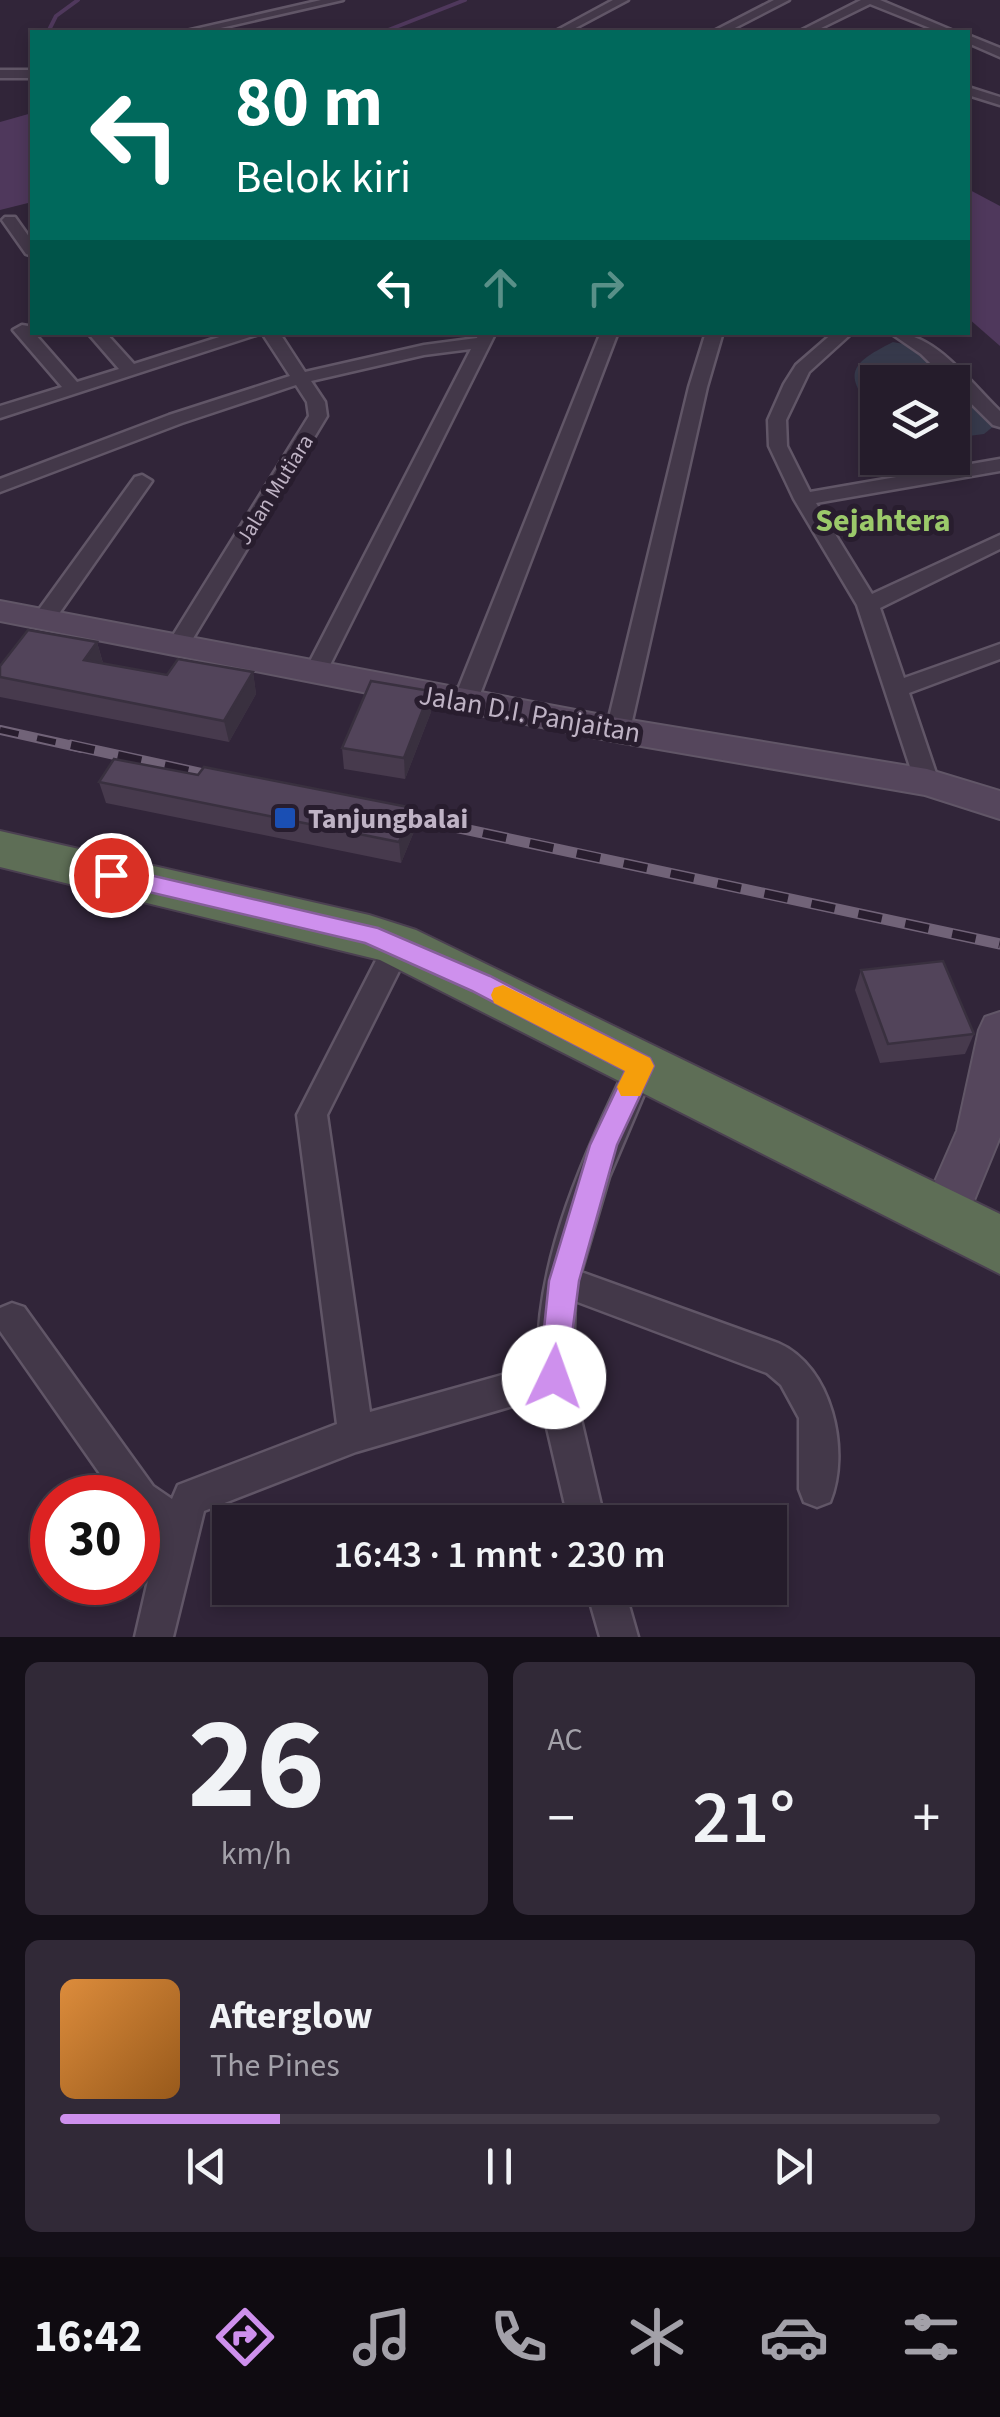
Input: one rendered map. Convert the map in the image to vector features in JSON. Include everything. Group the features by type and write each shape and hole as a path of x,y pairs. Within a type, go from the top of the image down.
{"highway":[{"path":"0,849 369,934 1000,1245"}],"main road":[{"name":"Jalan D.I. Panjaitan","path":"0,612 465,702 927,782 1000,805"},
{"path":"944,1216 980,1131 1000,1030"}],"street":[{"path":"198,30 338,0"},
{"path":"564,30 622,0"},
{"path":"722,30 783,0"},
{"path":"808,30 870,0 945,30"},
{"path":"248,8 261,17"},
{"path":"970,40 1000,52"},
{"path":"0,74 30,74"},
{"path":"970,92 1000,101"},
{"path":"10,220 30,248"},
{"path":"0,336 27,329"},
{"path":"32,335 74,388"},
{"path":"97,335 130,371"},
{"path":"0,390 7,410 244,335"},
{"name":"Jalan Mutiara","path":"178,645 318,416 316,402 272,335"},
{"path":"465,702 609,335"},
{"path":"618,730 698,387 714,335"},
{"path":"842,335 802,369 778,420 781,458 868,605 927,782"},
{"path":"901,335 927,350 1000,422"},
{"path":"0,486 126,437 303,380 486,337"},
{"path":"315,673 486,337"},
{"path":"804,500 1000,465"},
{"path":"43,620 142,481"},
{"path":"868,605 1000,541"},
{"path":"898,688 1000,651"},
{"path":"356,1434 312,1115 398,946"},
{"path":"583,1505 554,1377 564,1281 604,1145 641,1066"},
{"path":"564,1281 778,1360 792,1370 819,1415 817,1489"},
{"path":"12,1319 140,1499 179,1525"},
{"path":"154,1637 179,1525 192,1498 356,1434 554,1377"},
{"path":"610,1605 619,1637"}],"shaded area":[{"path":"30,114 30,202 0,210 0,122"},
{"path":"970,190 1000,206 1000,346 970,320"},
{"path":"893,342 914,346 934,365 860,365 860,392 855,373 858,365"},
{"path":"970,401 995,425 984,434 970,436"}],"building":[{"path":"28,630 97,642 84,660 167,675 178,659 253,672 224,721 0,677 0,666"},
{"path":"371,681 430,691 404,758 342,748"},
{"path":"114,759 198,775 204,767 413,808 399,842 99,782"},
{"path":"943,961 974,1034 888,1044 861,970"}],"waterway":[{"path":"49,30 56,16 78,0"},
{"path":"388,30 465,0"}],"railway":[{"path":"0,730 82,748"},
{"path":"71,745 227,779"},
{"path":"389,813 1000,944"}],"slow traffic":[{"path":"503,995 641,1066 631,1087"}],"place":[{"name":"Tanjungbalai","path":"285,818"}],"district":[{"name":"Sejahtera","path":"883,520"}],"route":[{"path":"111,875 369,934 481,984 641,1066 604,1145 564,1281 554,1377"}]}
